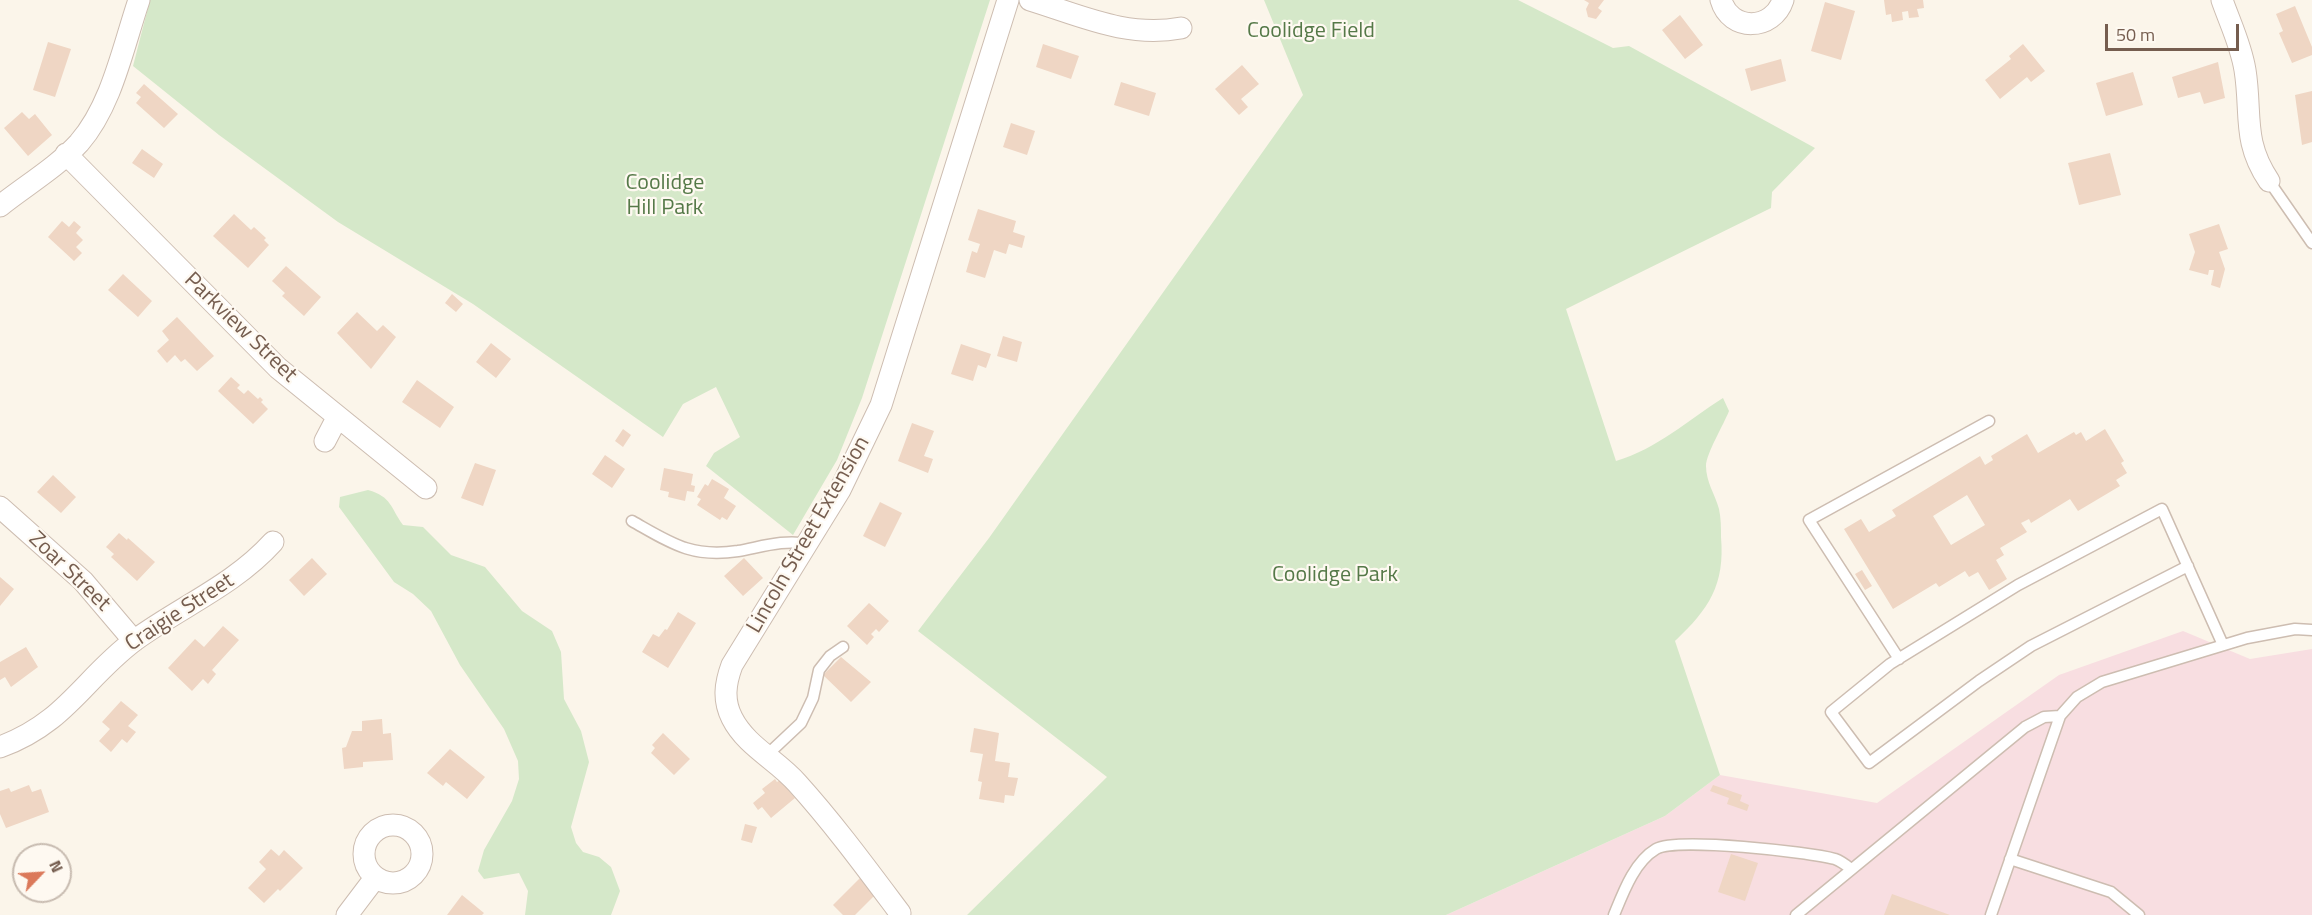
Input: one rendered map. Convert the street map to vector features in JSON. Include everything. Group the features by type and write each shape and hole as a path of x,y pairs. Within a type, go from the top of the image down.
{"street":[{"path":"0,206 66,154 86,134 105,100 139,0"},
{"name":"Lincoln Street Extension","path":"900,913 796,781 752,744 733,720 726,697 726,686 732,665 808,544 851,469 889,384 1008,0"},
{"path":"1030,0 1124,30 1142,32 1181,28"},
{"path":"1721,0 1731,17 1747,24 1769,20 1783,0"},
{"path":"2222,0 2241,50 2246,72 2248,130 2252,148 2269,181"},
{"name":"Parkview Street","path":"66,154 253,345 337,418 426,488"},
{"path":"325,441 337,418"},
{"name":"Zoar Street","path":"0,507 83,581 134,641"},
{"name":"Craigie Street","path":"0,747 34,732 54,719 134,641 241,573 273,542"},
{"path":"347,915 375,878"}],"lane":[{"path":"2269,181 2312,243"},
{"path":"1899,659 1809,520 1989,421"},
{"path":"2188,566 2031,646 1978,681 1869,763 1831,712 1899,659 2018,585 2162,509 2188,566 2223,645"},
{"path":"632,521 682,549 735,551 793,541 808,544"},
{"path":"1991,915 2060,716 2077,697 2102,682 2223,645 2273,633 2312,630"},
{"path":"767,755 801,723 813,698 819,670 843,647"},
{"path":"1796,915 2025,727 2044,717 2060,716"},
{"path":"1614,915 1640,864 1657,848 1669,844 1776,851 1834,859 1851,869"},
{"path":"2010,859 2111,892 2139,915"}],"shaded area":[{"path":"2183,631 2250,659 2312,649 2312,915 1446,915 1665,816 1720,775 1877,803 2059,675"}],"green space":[{"name":"Coolidge Hill Park","path":"150,0 990,0 862,398 837,460 793,535 706,466 714,453 740,437 716,387 683,404 663,437 473,304 338,222 219,135 133,66"},
{"name":"Coolidge Park","path":"1264,0 1518,0 1613,48 1629,46 1815,148 1772,192 1771,208 1566,309 1616,461 1659,442 1723,398 1729,411 1706,466 1707,477 1721,519 1722,554 1717,583 1706,607 1675,641 1720,775 1665,816 1446,915 967,915 1107,777 918,631 989,538 1303,95"},
{"path":"368,490 382,496 390,503 403,525 423,527 451,555 485,567 522,611 552,631 561,652 564,699 581,731 589,762 571,827 576,843 583,852 599,857 611,867 620,891 611,915 525,915 528,891 519,873 484,879 478,871 484,850 512,801 519,779 518,761 504,729 460,665 431,611 413,594 394,582 339,507 340,497"}],"building":[{"path":"1584,0 1604,0 1598,8 1602,11 1596,19 1588,17 1586,9 1589,3"},
{"path":"1884,0 1923,0 1924,8 1917,9 1919,17 1909,18 1908,11 1902,12 1903,20 1892,22 1891,14 1886,15"},
{"path":"1825,2 1855,11 1841,60 1811,51"},
{"path":"2295,6 2312,47 2312,55 2292,63 2279,33 2283,31 2276,14"},
{"path":"1680,15 1703,45 1685,59 1662,30"},
{"path":"48,42 71,49 55,97 33,90"},
{"path":"1043,44 1079,56 1071,79 1036,67"},
{"path":"2023,44 2045,71 2031,82 2027,77 2000,99 1985,80 2011,59 2009,56"},
{"path":"1781,59 1786,81 1751,91 1745,69"},
{"path":"2218,62 2225,98 2204,104 2200,92 2178,98 2172,77"},
{"path":"1242,65 1259,84 1241,99 1248,107 1239,115 1215,89"},
{"path":"2133,72 2143,105 2106,116 2096,83"},
{"path":"1121,82 1156,93 1149,116 1114,105"},
{"path":"144,84 178,114 164,128 136,103 141,97 136,93"},
{"path":"2312,91 2312,142 2302,145 2295,95"},
{"path":"22,112 29,119 35,114 52,135 28,156 4,128"},
{"path":"1011,123 1035,131 1027,155 1003,147"},
{"path":"142,149 163,164 154,178 132,163"},
{"path":"2110,153 2121,195 2079,205 2068,163"},
{"path":"978,209 1016,221 1013,232 1025,236 1022,248 1009,244 1006,254 994,250 985,278 966,272 972,251 977,253 980,244 968,240"},
{"path":"234,214 251,230 254,227 266,238 264,240 269,245 248,268 213,236"},
{"path":"62,221 69,227 74,221 81,227 76,233 83,240 76,247 82,253 74,261 48,237"},
{"path":"2219,224 2228,249 2219,252 2225,269 2220,288 2211,285 2214,270 2209,270 2208,275 2189,270 2195,252 2189,234"},
{"path":"286,266 321,297 304,316 282,296 285,293 272,281"},
{"path":"123,274 152,301 138,317 108,290"},
{"path":"452,294 463,304 456,312 445,303"},
{"path":"357,312 377,331 383,325 396,337 371,369 337,333"},
{"path":"177,317 214,356 197,371 185,359 181,362 175,355 167,363 157,351 169,340 162,331"},
{"path":"1003,336 1022,342 1017,362 997,356"},
{"path":"491,343 511,359 496,378 476,362"},
{"path":"961,344 991,354 986,368 978,365 973,381 951,374"},
{"path":"231,377 240,385 237,388 244,394 248,390 258,399 260,397 263,400 261,402 268,409 253,424 218,391"},
{"path":"417,380 454,407 440,428 402,402"},
{"path":"912,423 934,431 924,456 933,459 928,473 898,461"},
{"path":"623,429 631,435 623,447 615,441"},
{"path":"2105,429 2124,461 2121,463 2127,473 2116,480 2120,486 2078,511 2070,499 2031,523 2029,519 2021,523 2027,532 2000,548 2004,555 1996,560 2007,579 1989,590 1978,572 1969,577 1965,571 1939,587 1936,583 1893,609 1844,529 1861,519 1869,532 1896,516 1892,510 1980,456 1985,465 1993,460 1991,456 2027,434 2038,453 2074,432 2076,435 2081,432 2086,441","holes":["1967,495 1985,525 1951,545 1933,516"]},
{"path":"605,455 625,469 612,488 592,474"},
{"path":"475,463 496,470 483,506 461,498"},
{"path":"664,468 693,474 691,485 695,486 694,492 687,491 685,501 668,497 669,492 660,490"},
{"path":"53,475 76,497 61,513 37,492"},
{"path":"712,479 729,489 724,498 736,506 727,520 722,517 720,520 697,505 701,499 697,497 705,484 708,486"},
{"path":"880,502 902,513 885,547 863,536"},
{"path":"119,533 155,562 137,581 111,557 114,554 106,547"},
{"path":"312,558 327,574 304,596 289,580"},
{"path":"744,558 763,578 743,596 724,576"},
{"path":"1862,570 1872,586 1865,590 1855,574"},
{"path":"0,577 14,589 0,606"},
{"path":"869,603 889,621 879,632 876,629 871,634 874,637 867,645 847,626"},
{"path":"678,612 696,623 668,668 642,652 653,634 659,637 665,629 667,630"},
{"path":"223,626 239,640 212,670 216,674 208,684 203,679 192,691 168,668 195,639 204,647"},
{"path":"26,647 38,667 11,687 5,677 0,680 0,662"},
{"path":"841,657 871,682 851,702 823,675"},
{"path":"121,701 138,715 128,726 136,732 127,743 122,739 111,752 99,741 110,729 102,722"},
{"path":"382,719 383,734 391,733 393,760 363,762 363,767 344,769 342,748 346,747 352,731 362,731 362,721"},
{"path":"974,728 999,733 995,761 1010,763 1008,777 1018,778 1014,796 1005,795 1004,803 979,799 982,782 978,781 983,754 970,752"},
{"path":"663,733 690,759 674,775 651,753 655,748 652,745"},
{"path":"450,749 485,777 467,799 446,782 443,786 427,773"},
{"path":"775,779 777,782 780,780 795,798 771,818 762,807 758,810 753,803 765,793 762,789"},
{"path":"29,785 32,792 41,789 49,812 6,828 0,814 0,791 9,788 11,792"},
{"path":"1713,785 1742,795 1740,801 1749,805 1747,811 1727,804 1729,798 1710,791"},
{"path":"745,824 757,827 752,843 741,840"},
{"path":"271,849 279,856 284,850 303,868 264,903 248,888 266,869 259,862"},
{"path":"1731,854 1758,863 1745,901 1718,892"},
{"path":"862,876 878,892 855,915 843,915 833,905"},
{"path":"1892,894 1950,915 1884,915"},
{"path":"462,895 484,913 482,915 447,915"}],"park label":[{"name":"Coolidge Field","path":"1311,32"}]}
